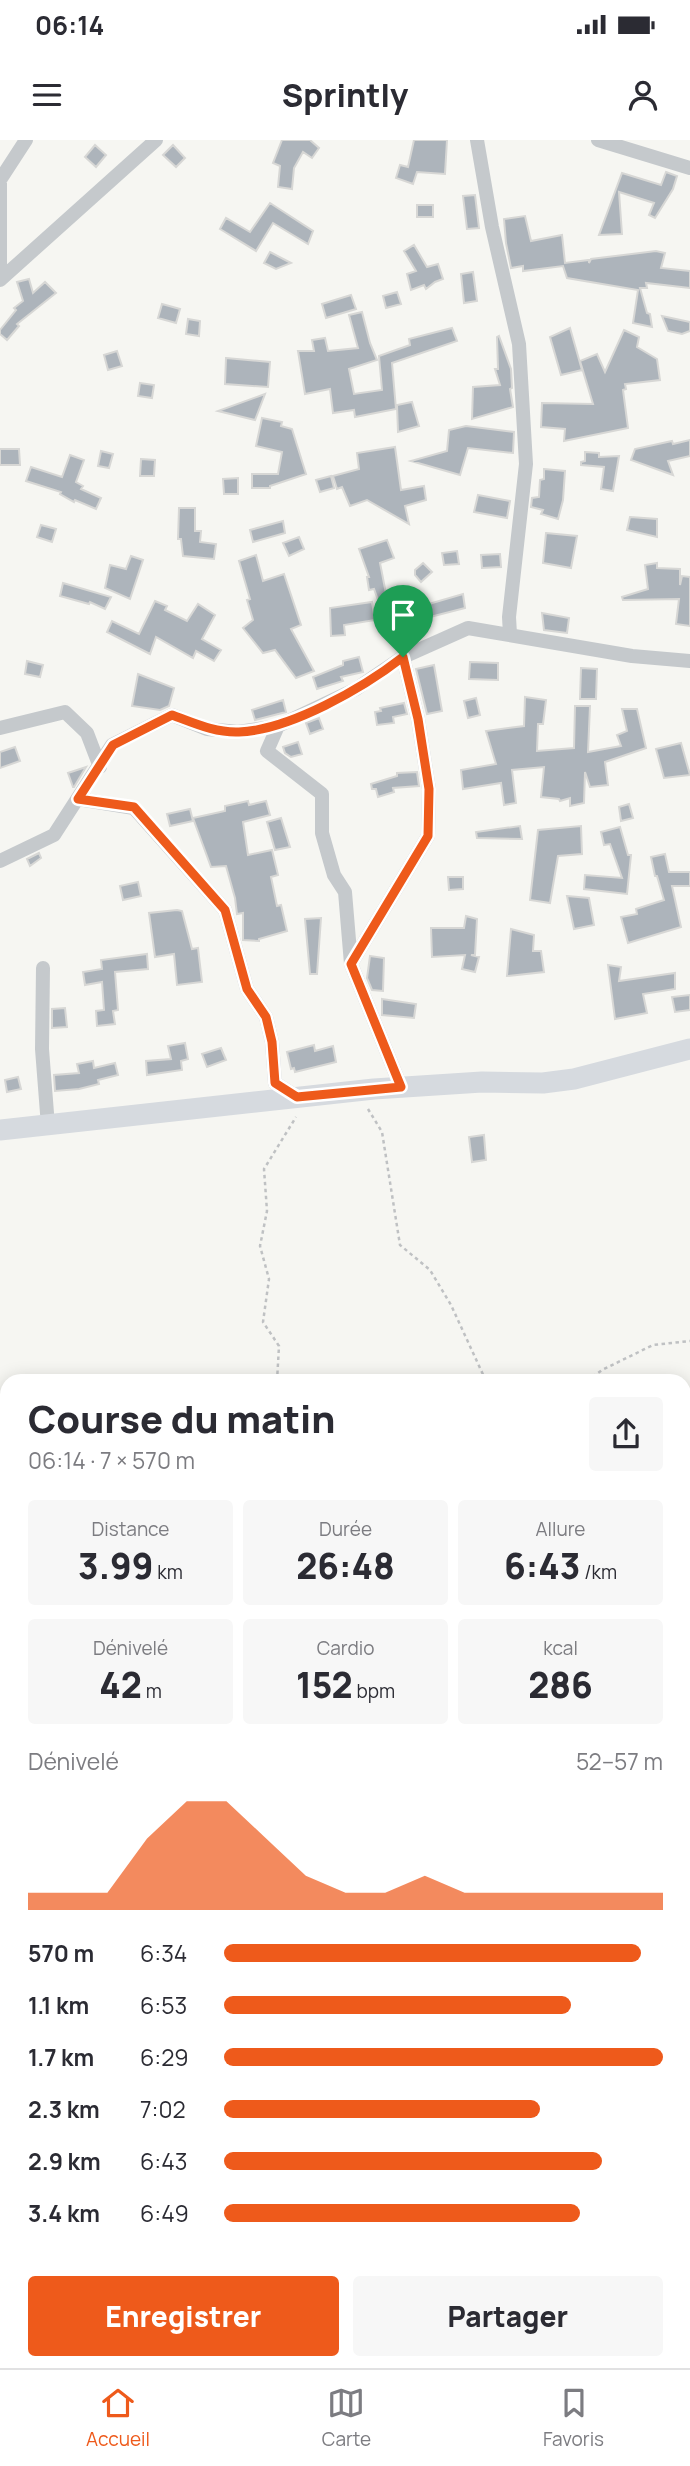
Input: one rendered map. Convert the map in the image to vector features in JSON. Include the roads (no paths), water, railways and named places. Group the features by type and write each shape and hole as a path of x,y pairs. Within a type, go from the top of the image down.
{"main road":[{"path":"0,1130 358,1090 482,1082 542,1083 690,1049"}],"street":[{"path":"0,279 0,180 26,140"},
{"path":"0,279 156,140"},
{"path":"477,140 492,227 519,344 526,464 509,617 510,634"},
{"path":"598,140 690,169"},
{"path":"0,861 54,835 113,745 172,715 207,729 238,732 278,726 356,689 403,657 468,628 632,656 690,661"},
{"path":"351,964 428,836 429,789 418,719 403,657"},
{"path":"0,728 65,712 86,733 100,767"},
{"path":"278,726 267,751 322,794 322,832 334,875 345,892 351,964 401,1087"},
{"path":"78,799 134,807 225,910 247,989 266,1017 272,1042 275,1083 297,1097"},
{"path":"43,968 41,1049 48,1126"}]}
